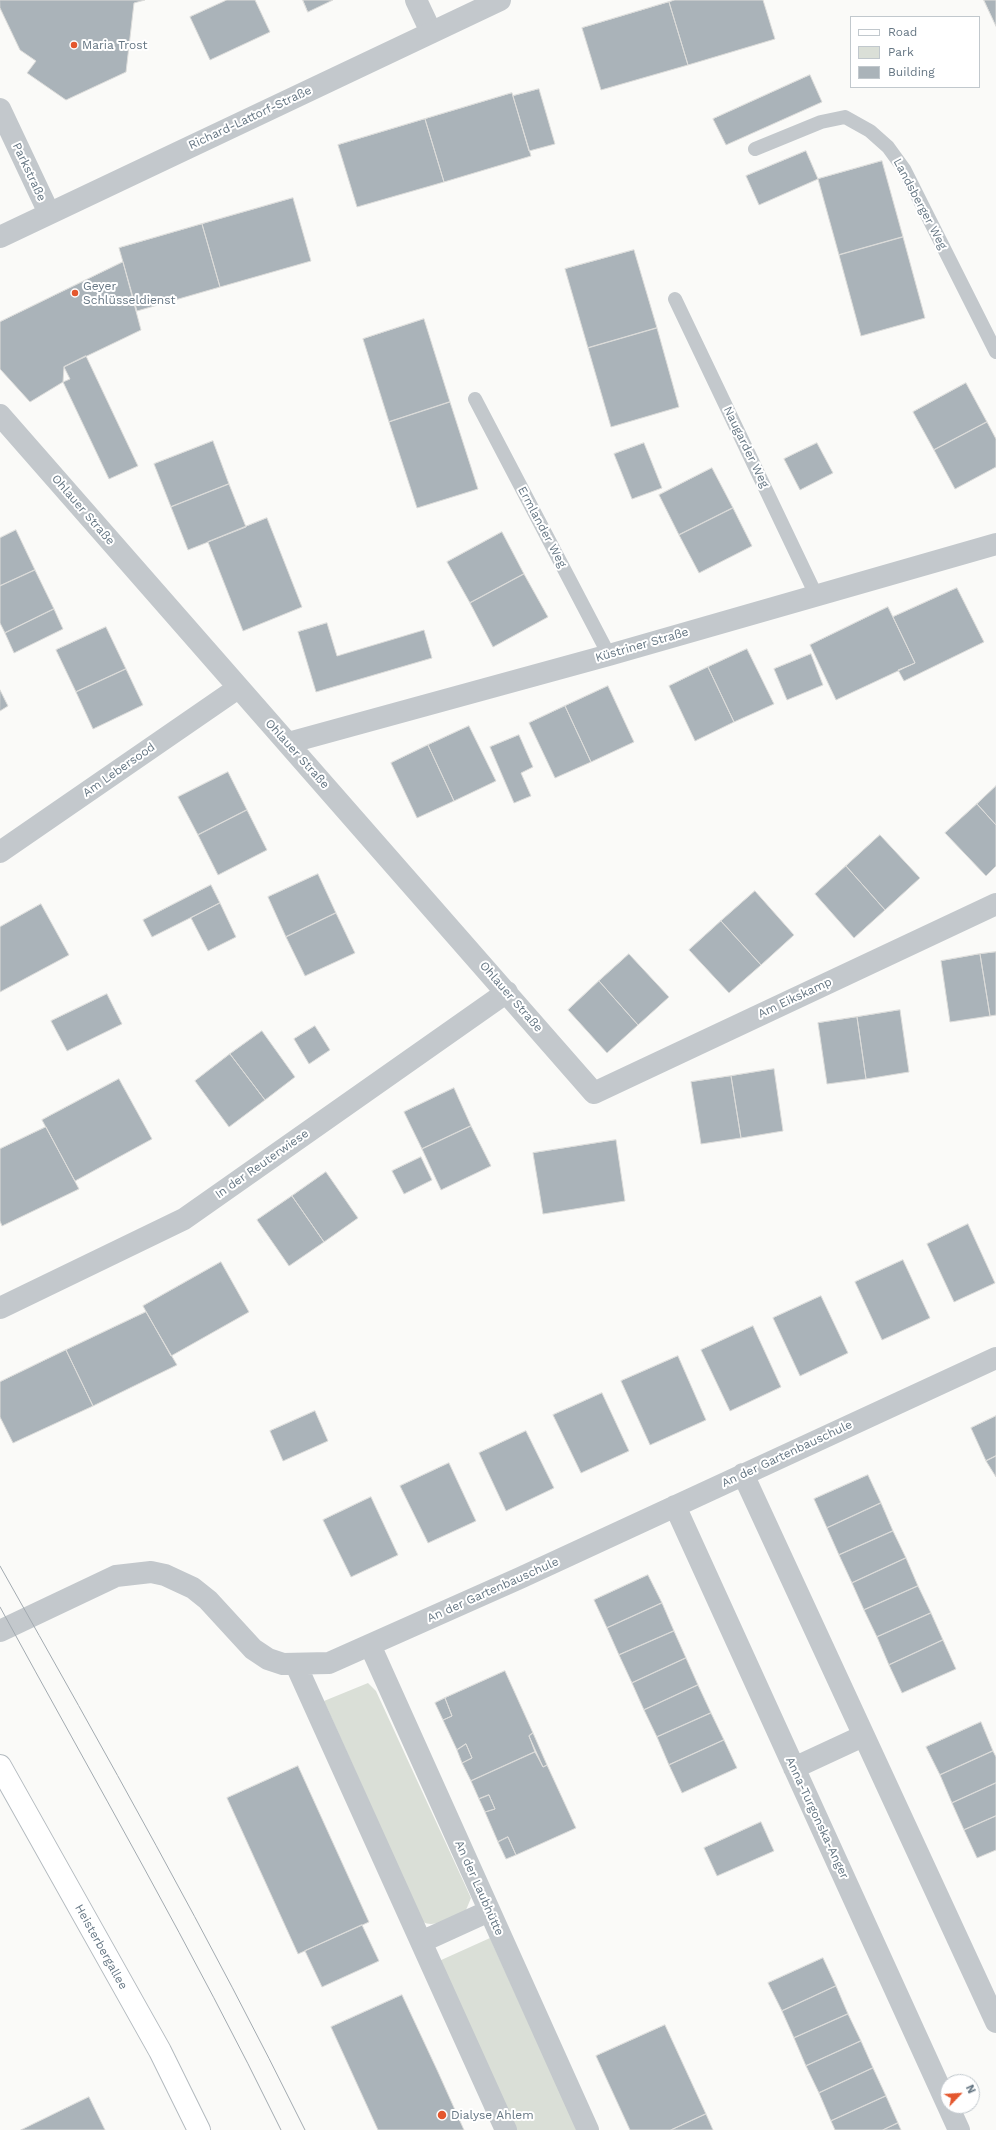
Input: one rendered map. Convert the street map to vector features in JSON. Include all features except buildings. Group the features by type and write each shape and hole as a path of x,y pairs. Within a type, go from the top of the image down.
{"main road":[{"name":"Heisterbergallee","path":"0,1766 160,2051 198,2130"}],"street":[{"path":"416,0 431,32"},
{"name":"Richard-Lattorf-Straße","path":"0,237 500,0"},
{"name":"Parkstraße","path":"0,109 49,213"},
{"name":"Ohlauer Straße","path":"0,415 594,1093"},
{"name":"Küstriner Straße","path":"288,743 609,655 996,544"},
{"name":"Am Lebersood","path":"0,852 238,688"},
{"name":"Am Eikskamp","path":"594,1093 996,904"},
{"name":"In der Reuterwiese","path":"0,1308 184,1219 507,992"},
{"name":"An der Gartenbauschule","path":"0,1631 116,1576 151,1572 165,1575 193,1588 208,1600 252,1649 260,1654 283,1664 296,1665 330,1663 996,1358"},
{"path":"742,1474 863,1736 947,1913 996,2022"},
{"name":"Anna-Turgonska-Anger","path":"675,1506 959,2130"},
{"name":"An der Laubhütte","path":"370,1645 588,2130"},
{"path":"296,1665 506,2130"},
{"path":"794,1768 863,1736"},
{"path":"421,1942 489,1911"}],"lane":[{"name":"Landsberger Weg","path":"755,149 821,122 846,117 870,131 888,147 904,169 996,352"},
{"name":"Naugarder Weg","path":"675,299 816,595"},
{"name":"Ermlander Weg","path":"474,399 609,655"}],"green space":[{"path":"368,1683 376,1691 471,1898 466,1910 439,1923 428,1924 423,1922 324,1701"},
{"path":"490,1938 577,2130 516,2130 439,1961"}],"tram line":[{"path":"0,1566 118,1776 194,1916 305,2130"},
{"path":"0,1607 179,1932 281,2130"}],"place":[{"name":"Maria Trost","path":"74,45"},
{"name":"Geyer Schlüsseldienst","path":"75,293"},
{"name":"Dialyse Ahlem","path":"442,2115"}]}
